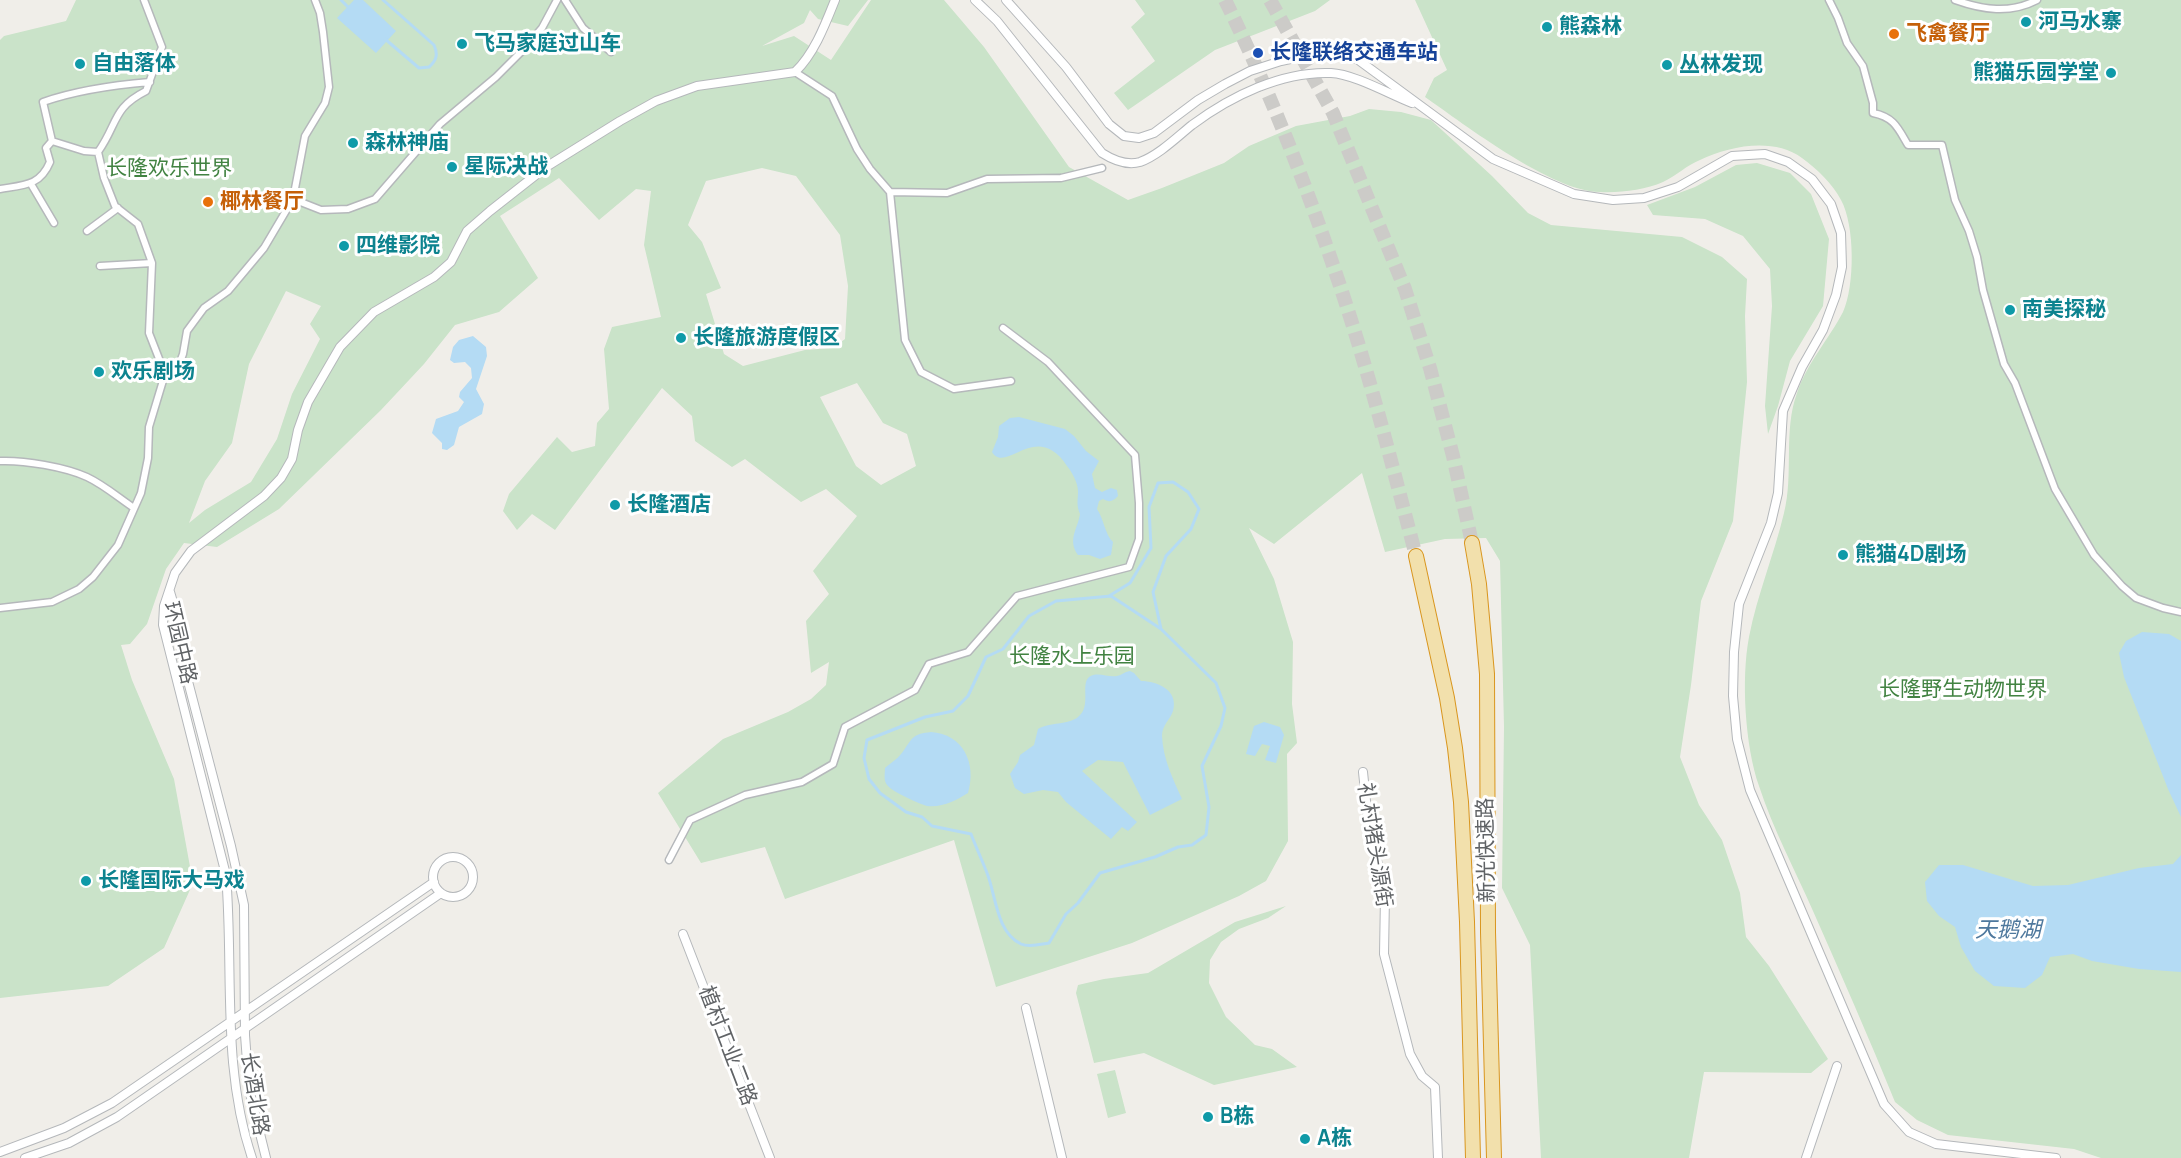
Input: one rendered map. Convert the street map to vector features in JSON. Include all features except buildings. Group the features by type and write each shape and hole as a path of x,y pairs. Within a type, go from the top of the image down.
{"highway":[{"name":"新光快速路","path":"1472,543 1479,584 1486,674 1488,932 1494,1158"},
{"name":"新光快速路","path":"1416,556 1447,698 1461,802 1467,921 1473,1158"}],"street":[{"path":"0,608 52,602 79,589 105,564 118,545 141,493 148,458 149,427 165,374 149,333 152,263 138,224 115,206 104,178 98,152 109,137 113,122 121,108 146,91 162,47 144,0"},
{"path":"165,374 177,369 183,354 187,331 204,308 228,291 264,248 293,199 305,136 325,103 329,87 320,13 315,0"},
{"path":"293,199 321,210 348,209 375,199 440,124 524,50 542,28 557,0"},
{"path":"565,0 583,28 611,52"},
{"path":"170,592 175,573 191,551 264,496 281,478 292,459 298,430 308,402 340,347 374,312 434,277 451,262 467,231 517,189 582,144 656,101 697,86 795,72 804,64 816,43 835,0"},
{"path":"975,0 1004,29 1101,153 1113,160 1126,163 1138,162 1150,157 1202,118 1234,99 1283,79 1306,75 1332,73 1354,78 1422,107"},
{"path":"1006,0 1066,67 1109,124 1124,136 1139,138 1154,133 1198,100 1250,71 1310,55 1335,55 1358,59 1493,159 1574,194 1613,200 1644,198 1678,187 1732,156 1765,154 1788,162 1812,179 1831,204 1841,233 1842,267 1836,295 1823,330 1802,368 1783,411 1778,493 1771,523 1739,604 1734,652 1733,696 1737,739 1750,790 1884,1104 1909,1132 1936,1144 2056,1158"},
{"path":"1829,0 1847,43 1863,66 1873,103 1873,113 1886,116 1898,127 1908,145 1942,145 1955,200 1977,256 1983,290 2004,364 2015,383 2055,489 2094,555 2122,586 2136,598 2181,612"},
{"path":"1956,0 1976,7 2007,10 2037,0"},
{"path":"795,72 832,96 857,149 870,169 890,192 905,340 921,372 954,389 1011,381"},
{"path":"52,141 43,102 60,96 117,85 150,82"},
{"path":"52,141 98,152"},
{"path":"0,189 31,184 46,173 50,162 46,148 52,141"},
{"path":"890,192 947,193 987,179 1061,178 1102,168"},
{"path":"31,184 54,223"},
{"path":"87,231 118,208"},
{"path":"100,266 152,263"},
{"path":"669,860 690,820 745,795 802,782 833,764 845,727 915,690 929,664 968,652 1017,596 1129,567 1139,539 1135,455 1048,362 1003,328"},
{"path":"0,461 12,460 58,468 87,477 134,508"},
{"name":"环园中路","path":"170,592 176,609 184,666 244,905 245,1029"},
{"name":"环园中路","path":"170,592 164,606 163,625 225,875 229,914 230,1038"},
{"name":"礼村猪头源街","path":"1363,772 1368,820 1385,896 1384,954 1410,1054 1422,1076 1435,1087 1438,1158"},
{"path":"456,858 468,864 473,876 465,893 453,897 441,893 434,882 434,869 443,860 456,858"},
{"path":"0,1152 64,1128 112,1103 434,882"},
{"path":"25,1158 69,1143 117,1118 441,893"},
{"name":"植村工业二路","path":"683,934 770,1158"},
{"path":"1026,1008 1062,1158"},
{"name":"长酒北路","path":"245,1029 249,1089 266,1158"},
{"name":"长酒北路","path":"230,1038 237,1099 252,1158"},
{"path":"1806,1158 1837,1066"}],"green space":[{"path":"76,0 868,0 848,26 818,19 810,10 804,23 762,46 794,36 831,60 871,0 944,0 984,47 1069,167 1128,200 1224,163 1249,146 1296,126 1350,116 1369,109 1401,112 1431,120 1528,213 1551,225 1682,237 1722,257 1747,279 1745,316 1747,382 1733,521 1701,601 1680,757 1699,805 1722,840 1740,893 1746,937 1769,966 1828,1059 1811,1073 1704,1072 1689,1158 1541,1158 1530,945 1502,888 1504,727 1500,561 1486,538 1445,539 1385,552 1362,473 1274,544 1249,528 1274,579 1293,642 1292,704 1297,743 1287,754 1288,841 1266,881 1239,896 1132,943 996,987 954,840 785,899 765,847 701,863 658,793 723,739 788,712 811,699 826,685 829,662 811,673 806,621 829,594 813,571 857,516 826,489 801,502 745,459 732,467 695,441 692,416 662,388 555,530 532,514 517,530 503,511 509,494 557,437 572,452 595,446 597,423 609,409 604,349 612,327 661,317 644,245 651,191 636,189 599,220 559,178 500,216 538,278 499,312 455,325 424,364 381,410 279,509 217,547 184,543 166,569 147,624 130,644 121,645 132,680 174,779 193,883 164,948 108,986 0,998 0,40 4,36 66,21","holes":["762,168 796,176 840,235 848,286 845,339 833,348 805,350 743,366 724,354 706,294 721,288 702,242 688,225 706,181","286,291 321,306 310,324 320,339 292,394 277,439 251,482 205,510 189,523 205,481 232,443 249,364","857,383 883,423 907,434 916,466 881,485 856,466 820,397"]},
{"path":"1135,0 1330,0 1315,11 1215,50 1128,110 1114,93 1155,61 1131,27 1145,14"},
{"name":"长隆野生动物世界","path":"1415,0 2181,0 2181,1158 2101,1158 2074,1149 1948,1135 1917,1120 1895,1102 1765,802 1750,752 1746,712 1745,672 1749,637 1787,498 1790,422 1797,393 1806,371 1843,312 1850,287 1851,240 1846,211 1841,200 1824,177 1802,158 1791,151 1765,146 1738,148 1712,155 1663,182 1632,190 1600,192 1581,189 1558,181 1510,155 1425,97 1434,78 1447,70"},
{"path":"1757,163 1790,173 1811,194 1829,239 1823,306 1790,361 1768,434 1765,406 1772,306 1770,269 1743,236 1705,219 1653,215 1647,205 1695,187 1736,165"},
{"path":"1286,906 1268,918 1239,929 1221,942 1210,960 1209,983 1226,1017 1255,1045 1272,1049 1297,1067 1214,1085 1144,1053 1094,1063 1076,993 1078,985 1148,973 1235,922"},
{"path":"1115,1070 1126,1113 1108,1118 1097,1074"}],"water":[{"path":"354,0 363,0 396,31 376,53 337,18"},
{"path":"473,336 486,347 487,356 476,389 484,404 482,414 459,427 454,445 447,450 442,449 442,443 432,433 436,419 458,411 464,402 459,397 460,392 472,378 471,368 465,362 454,363 450,360 453,347 459,340"},
{"path":"1019,417 1065,429 1099,461 1092,474 1095,488 1102,492 1111,488 1117,490 1118,496 1111,501 1103,499 1099,501 1097,509 1113,542 1111,555 1100,559 1089,555 1078,555 1075,550 1073,539 1080,514 1078,488 1071,471 1055,453 1044,447 1033,447 1005,457 998,457 992,452 998,437 999,426 1010,418"},
{"path":"2142,632 2169,634 2181,641 2181,817 2124,677 2119,653 2126,641"},
{"path":"1130,671 1141,681 1165,688 1173,697 1173,711 1163,729 1162,736 1166,761 1182,799 1150,815 1123,762 1098,760 1082,771 1137,822 1128,831 1122,827 1111,839 1066,802 1058,792 1043,790 1024,794 1015,788 1010,774 1020,755 1034,745 1038,729 1078,717 1084,707 1085,685 1089,677 1092,675 1117,676"},
{"path":"1264,722 1280,727 1284,735 1276,763 1265,760 1270,746 1262,744 1255,756 1246,754 1254,726"},
{"path":"931,732 952,738 959,744 969,761 971,771 968,793 938,806 927,806 895,791 886,784 885,777 885,768 900,755 912,739 917,735"},
{"name":"天鹅湖","path":"2181,855 2181,972 2139,969 2092,961 2073,954 2050,957 2042,975 2025,988 1994,986 1975,971 1961,947 1955,927 1939,916 1927,901 1925,882 1939,865 1963,865 2033,886 2068,885 2139,868 2173,864"}],"waterway":[{"path":"341,0 350,9"},
{"path":"383,0 434,45 436,54 434,62 429,67 419,68 385,39"},
{"path":"1109,596 1130,583 1151,548 1149,507 1158,483 1173,482 1188,492 1199,509 1191,529 1166,556 1153,592 1161,629"},
{"path":"1111,596 1161,629 1216,683 1225,708 1221,726 1202,766 1209,807 1206,835 1192,845 1178,847 1155,857 1100,873 1078,903 1066,914 1049,943 1024,945 1006,931 987,873 971,834 932,826 922,817 906,812 880,793 869,779 864,758 867,740 925,717 953,711 968,696 986,657 1003,649 1029,616 1056,601 1111,596"}],"tunnel":[{"path":"1225,0 1284,134 1335,271 1368,377 1416,556"},
{"path":"1270,0 1333,113 1405,289 1430,368 1453,456 1472,543"}],"place":[{"name":"河马水寨","path":"2026,22"},
{"name":"熊森林","path":"1547,27"},
{"name":"飞禽餐厅","path":"1894,34"},
{"name":"飞马家庭过山车","path":"462,44"},
{"name":"长隆联络交通车站","path":"1258,53"},
{"name":"自由落体","path":"80,64"},
{"name":"丛林发现","path":"1667,65"},
{"name":"熊猫乐园学堂","path":"2111,73"},
{"name":"森林神庙","path":"353,143"},
{"name":"星际决战","path":"452,167"},
{"name":"椰林餐厅","path":"208,202"},
{"name":"四维影院","path":"344,246"},
{"name":"南美探秘","path":"2010,310"},
{"name":"长隆旅游度假区","path":"681,338"},
{"name":"欢乐剧场","path":"99,372"},
{"name":"长隆酒店","path":"615,505"},
{"name":"熊猫4D剧场","path":"1843,555"},
{"name":"长隆国际大马戏","path":"86,881"},
{"name":"B栋","path":"1208,1117"},
{"name":"A栋","path":"1305,1139"}],"park label":[{"name":"长隆欢乐世界","path":"169,169"},
{"name":"长隆水上乐园","path":"1072,657"}]}
